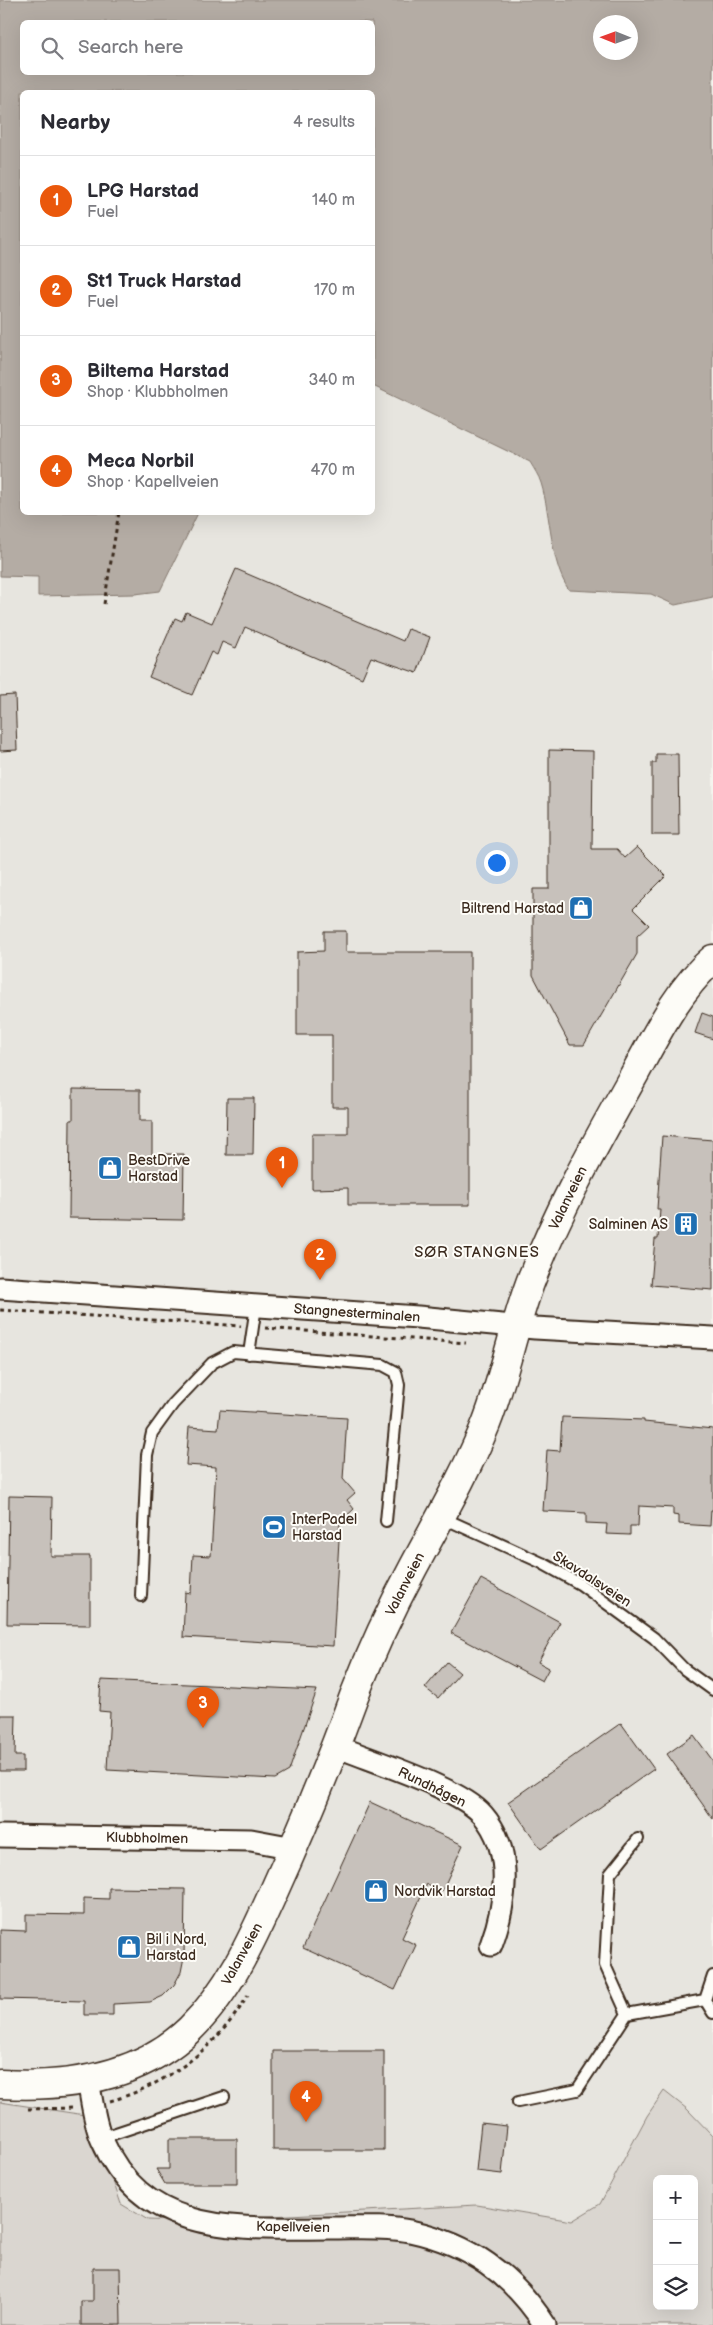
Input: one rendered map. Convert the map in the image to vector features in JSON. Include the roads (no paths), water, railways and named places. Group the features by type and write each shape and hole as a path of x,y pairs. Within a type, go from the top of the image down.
{"main road":[{"name":"Valanveien","path":"0,2084 36,2086 88,2081 128,2068 159,2052 189,2030 213,2003 233,1974 252,1939 294,1848 336,1746 359,1682 383,1628 486,1424 529,1286 546,1244 582,1167 646,1052 681,995 713,959"}],"street":[{"name":"Stangnesterminalen","path":"0,1288 418,1317 517,1326 713,1338"},
{"name":"Rundhågen","path":"336,1746 422,1780 460,1798 482,1814 496,1834 502,1850 504,1868 504,1896 501,1919 492,1945"},
{"name":"Klubbholmen","path":"0,1836 251,1840 294,1848"},
{"name":"Kapellveien","path":"88,2081 101,2138 114,2164 131,2186 160,2208 189,2219 215,2224 260,2228 374,2228 409,2231 435,2238 468,2250 502,2274 528,2299 545,2325"}],"lane":[{"path":"249,1354 256,1306"},
{"path":"141,1596 147,1455 152,1433 173,1404 212,1363 233,1352 383,1366 396,1372 399,1385 386,1521"},
{"name":"Skavdalsveien","path":"440,1516 542,1563 580,1584 654,1638 684,1668 713,1690"},
{"path":"627,2014 605,1965 610,1874 638,1839"},
{"path":"705,2000 713,1976"},
{"path":"518,2102 577,2090 627,2014 705,2000"},
{"path":"705,2000 713,2013"},
{"path":"101,2138 224,2097"}],"place":[{"name":"Biltrend Harstad","path":"581,908"},
{"name":"BestDrive Harstad","path":"110,1168"},
{"name":"LPG Harstad","path":"282,1188"},
{"name":"Salminen AS","path":"686,1224"},
{"name":"St1 Truck Harstad","path":"320,1280"},
{"name":"InterPadel Harstad","path":"274,1527"},
{"name":"Biltema Harstad","path":"203,1728"},
{"name":"Nordvik Harstad","path":"376,1891"},
{"name":"Bil i Nord, Harstad","path":"129,1947"},
{"name":"Meca Norbil","path":"306,2122"}],"district":[{"name":"SØR STANGNES","path":"477,1252"}]}
